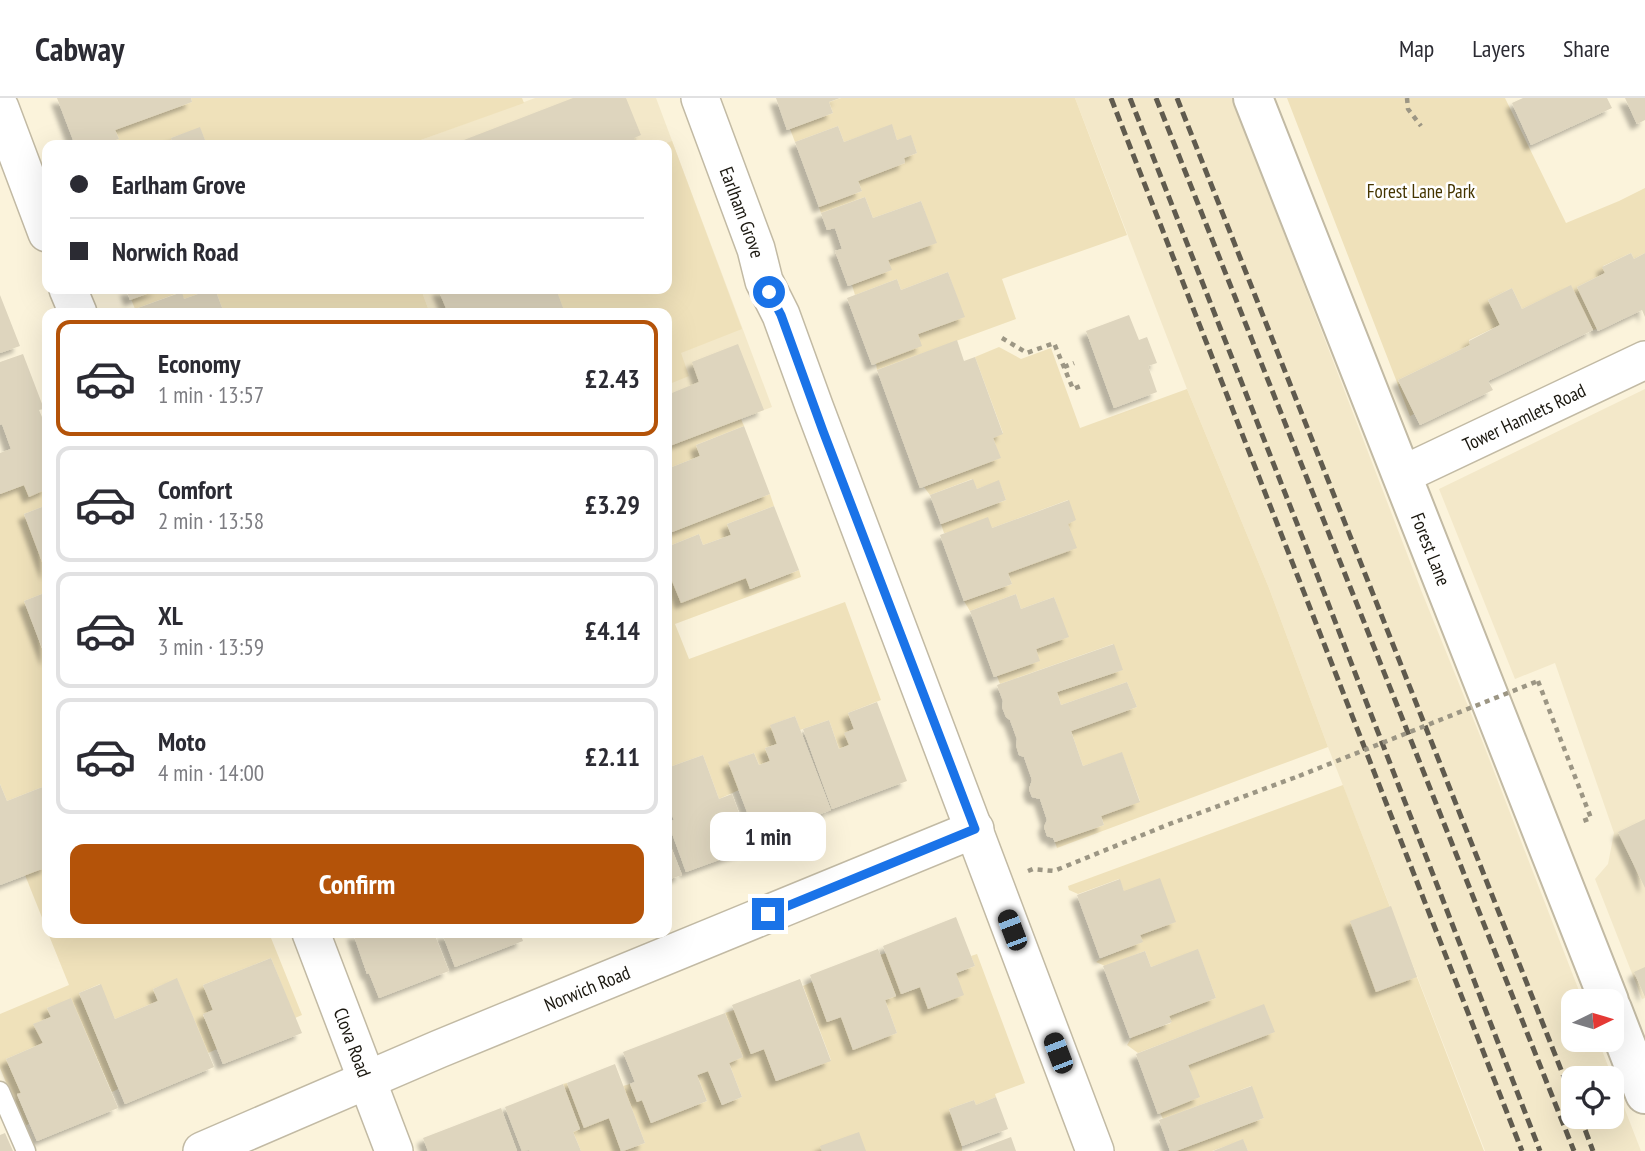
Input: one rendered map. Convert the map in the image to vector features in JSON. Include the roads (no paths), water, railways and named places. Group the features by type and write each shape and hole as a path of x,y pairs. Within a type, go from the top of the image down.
{"street":[{"name":"Earlham Grove","path":"700,98 757,249 764,281 781,315 1095,1151"},
{"name":"Forest Lane","path":"1253,98 1603,989"},
{"path":"0,108 42,220"},
{"name":"Tower Hamlets Road","path":"1402,475 1645,360"},
{"name":"Norwich Road","path":"202,1151 439,1049 975,829"},
{"name":"Clova Road","path":"313,938 394,1151"},
{"path":"1624,1040 1645,1094"}],"lane":[{"path":"0,1091 26,1151"}],"railway":[{"path":"1111,98 1522,1151"},
{"path":"1130,98 1540,1151"},
{"path":"1156,98 1574,1151"},
{"path":"1177,98 1561,1070"},
{"path":"1585,1129 1593,1151"}],"park label":[{"name":"Forest Lane Park","path":"1421,191"}]}
